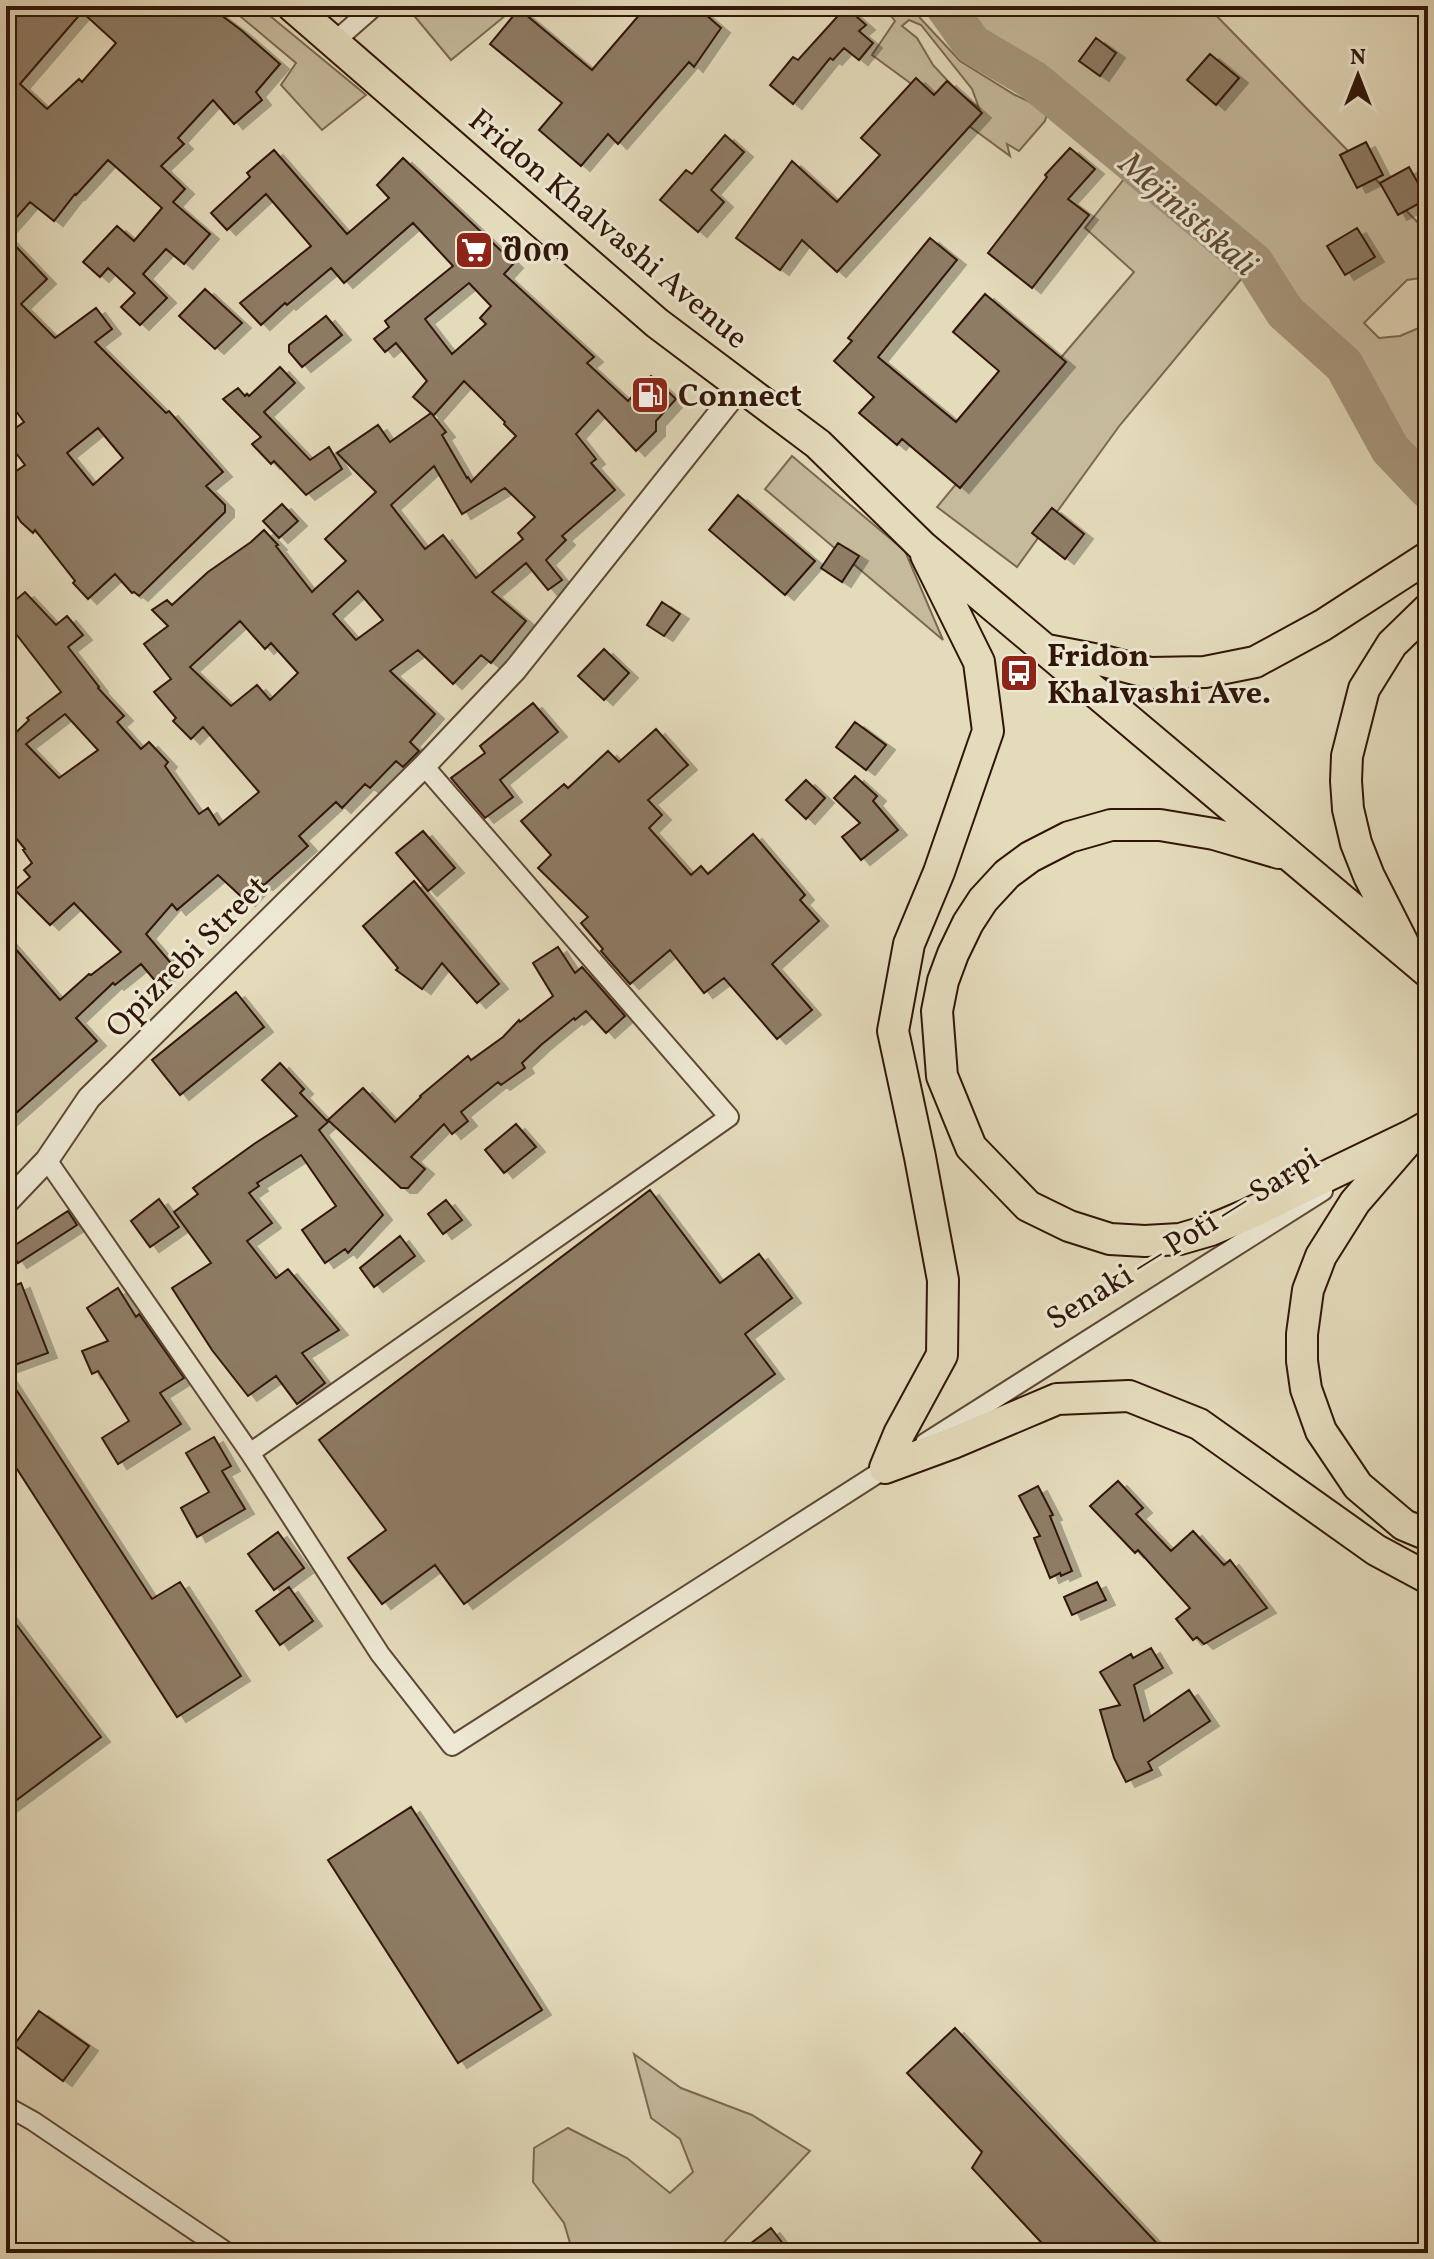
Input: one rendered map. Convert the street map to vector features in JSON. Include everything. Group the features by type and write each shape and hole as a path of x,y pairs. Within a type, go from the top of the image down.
{"highway":[{"name":"Fridon Khalvashi Avenue","path":"292,6 657,323 818,444 922,546 1419,964"},
{"path":"885,1468 899,1434 942,1355 943,1280 893,1031 909,944 939,872 988,731 979,662 922,546"},
{"path":"1046,650 1150,673 1205,672 1255,662 1323,625 1428,557"},
{"path":"1419,964 1369,876 1356,843 1348,809 1346,781 1347,756 1364,689 1392,644 1428,609"},
{"path":"1292,857 1214,834 1160,825 1111,825 1069,837 1030,857 1007,874 983,900 963,933 943,981 937,1011 942,1076 971,1147 1028,1206 1069,1226 1110,1239 1145,1241 1180,1239 1211,1230 1420,1130"},
{"path":"1420,1130 1355,1202 1321,1256 1308,1290 1302,1361 1306,1389 1321,1431 1358,1486 1404,1525 1428,1535"},
{"path":"885,1468 1057,1399 1129,1396 1199,1424 1376,1550 1428,1578"}],"street":[{"path":"334,42 375,6"},
{"name":"Opizrebi Street","path":"6,1203 47,1160 89,1098 424,766 515,670 742,385"},
{"path":"47,1160 250,1453 729,1117 424,766"},
{"name":"Senaki — Poti — Sarpi","path":"250,1453 380,1654 452,1746 1420,1130"},
{"path":"6,2106 228,2253"}],"shaded area":[{"path":"228,6 258,6 366,95 322,130 281,85 296,63"},
{"path":"406,6 517,6 451,60"},
{"path":"883,6 914,6 920,18 960,61 1047,114 1045,121 1019,151 1007,144 1010,156 872,55 895,21","holes":["909,20 921,25 972,89 979,108 957,91 933,65 917,38 902,26"]},
{"path":"974,6 1207,6 1428,233 1428,277 1407,280 1364,323 1379,338 1400,336 1428,324 1428,461 1391,429 1355,354 1316,323 1284,277 1059,88 973,31"},
{"path":"1128,174 1174,202 1247,272 1120,425 1017,567 937,507 1134,272 1085,228"},
{"path":"792,456 905,551 943,640 765,489"},
{"path":"634,2054 681,2088 752,2115 810,2151 714,2253 573,2253 564,2223 533,2182 534,2148 568,2128 627,2158 670,2193 693,2172 680,2139 651,2118"}],"building":[{"path":"22,6 209,6 280,64 256,92 262,100 234,124 213,100 178,138 184,144 161,166 185,189 173,202 210,234 184,264 166,249 143,274 167,298 140,325 121,307 135,293 108,268 100,277 83,262 117,226 134,241 162,208 108,160 54,221 30,202 6,229 6,25","holes":["82,12 116,43 82,82 79,79 47,109 20,84"]},
{"path":"647,6 696,6 721,28 694,67 689,62 618,144 608,134 581,166 539,130 562,103 490,44 519,9 592,70"},
{"path":"846,7 866,25 859,31 873,43 859,60 844,48 833,60 830,58 793,104 770,85 793,57 798,60"},
{"path":"1096,38 1116,53 1100,76 1079,61"},
{"path":"1210,54 1239,78 1216,105 1187,80"},
{"path":"916,78 934,95 947,81 982,113 837,272 802,240 780,270 736,238 792,161 837,202 880,155 861,138"},
{"path":"725,135 744,152 711,190 724,202 698,232 660,200 686,170 692,174"},
{"path":"1366,142 1383,175 1357,188 1340,155"},
{"path":"1070,148 1095,169 1068,199 1089,215 1032,288 988,253 1047,177 1045,175"},
{"path":"274,150 347,234 389,198 377,185 403,158 514,263 504,274 594,357 587,363 628,401 651,376 676,399 656,421 656,431 636,451 598,410 576,434 596,459 591,463 615,490 562,536 566,540 546,560 562,580 548,590 526,563 492,592 526,621 491,663 481,655 453,684 418,650 390,671 435,714 410,742 419,751 403,767 396,761 370,788 365,784 342,808 336,802 299,836 308,846 246,901 218,875 177,910 172,904 146,934 175,968 157,983 141,964 115,985 113,983 76,1018 97,1041 6,1122 6,1035 14,1028 6,1018 6,938 60,1000 89,974 121,952 74,903 50,925 15,890 30,877 24,870 32,863 6,826 6,742 29,720 27,718 61,692 6,621 6,608 25,592 56,625 67,616 83,635 68,647 98,688 124,716 117,722 141,749 149,742 168,762 165,766 199,814 208,808 219,825 259,792 203,727 191,739 173,721 176,718 154,692 171,679 144,644 168,626 152,610 167,600 172,605 208,572 264,530 312,592 346,561 325,539 376,492 337,453 378,425 390,442 431,413 413,397 427,381 396,343 385,352 374,339 389,327 385,321 453,266 413,223 344,283 331,268 261,325 240,303 311,246 266,194 227,230 211,213 250,177 247,173","holes":["469,283 491,306 480,318 486,324 452,354 425,319","464,381 516,436 471,482 442,435 446,432 431,413 434,415","434,466 462,514 505,488 535,517 518,533 523,539 476,578 443,535 425,549 391,505","358,591 383,620 356,640 333,614","240,621 265,649 271,643 298,673 270,700 257,685 231,706 190,667","65,714 98,750 59,778 26,744"]},
{"path":"1409,167 1427,199 1398,215 1380,183"},
{"path":"1357,228 1375,257 1345,275 1327,246"},
{"path":"6,236 47,279 21,304 55,338 96,308 112,329 95,342 166,413 169,411 223,472 206,486 225,505 225,512 139,596 132,593 115,574 88,599 35,530 33,533 21,522 6,500 6,478 25,465 6,440 6,435 24,422 6,398","holes":["98,428 123,458 93,485 67,453"]},
{"path":"930,238 957,260 878,357 956,422 999,371 953,332 985,294 1066,362 960,488 902,439 897,445 859,413 874,397 834,361 852,341 848,338"},
{"path":"205,289 242,323 215,349 179,316"},
{"path":"326,316 342,335 302,367 289,352 289,345"},
{"path":"280,367 295,383 264,412 310,460 329,447 342,469 306,495 274,461 271,464 252,444 261,437 223,399 238,388 249,396"},
{"path":"738,495 815,561 785,595 709,530"},
{"path":"282,504 298,521 279,538 263,521"},
{"path":"1052,508 1084,534 1065,559 1032,533"},
{"path":"838,543 859,556 842,582 821,568"},
{"path":"662,602 680,614 664,636 647,625"},
{"path":"604,649 629,673 604,700 578,676"},
{"path":"533,703 558,732 500,780 513,797 485,818 451,778 485,753 480,746"},
{"path":"855,722 886,745 866,770 836,747"},
{"path":"656,729 688,765 648,800 662,815 649,828 691,875 701,866 708,874 753,834 805,895 800,900 819,921 772,964 812,1010 777,1039 724,978 704,993 670,950 630,984 581,923 588,917 538,868 551,855 521,821 564,784 568,788 608,751 619,762"},
{"path":"855,776 877,796 873,801 898,830 861,860 842,837 860,823 834,798"},
{"path":"806,780 825,798 806,819 786,800"},
{"path":"423,831 455,868 428,891 396,853"},
{"path":"414,881 499,984 477,1003 442,963 422,989 396,970 398,968 363,926"},
{"path":"558,947 575,973 582,967 625,1016 606,1033 586,1011 574,1018 522,1063 525,1068 501,1085 498,1082 461,1112 468,1121 452,1134 444,1124 411,1157 425,1169 408,1188 401,1188 328,1120 363,1088 395,1122 420,1096 468,1056 471,1060 553,996 533,963"},
{"path":"236,992 264,1027 180,1095 152,1060"},
{"path":"280,1063 304,1089 300,1093 328,1122 319,1130 383,1215 348,1253 345,1249 325,1263 302,1230 336,1206 301,1155 257,1183 259,1186 249,1193 272,1223 247,1241 276,1278 288,1269 339,1330 302,1353 325,1383 297,1404 276,1376 248,1396 212,1350 172,1288 211,1263 174,1212 198,1194 193,1188 297,1116 262,1080"},
{"path":"516,1124 536,1147 504,1173 485,1150"},
{"path":"650,1190 720,1283 759,1254 792,1298 745,1334 775,1374 464,1604 435,1565 382,1604 348,1558 386,1530 319,1440"},
{"path":"159,1199 179,1227 150,1247 131,1221"},
{"path":"446,1200 462,1220 443,1234 428,1214"},
{"path":"68,1211 77,1225 18,1263 9,1249"},
{"path":"400,1236 415,1256 374,1287 360,1268"},
{"path":"21,1283 48,1353 6,1368 6,1289"},
{"path":"118,1288 136,1317 139,1314 184,1378 160,1393 181,1424 118,1464 102,1438 129,1421 98,1371 92,1374 82,1351 108,1341 87,1308"},
{"path":"6,1374 152,1599 180,1582 241,1676 177,1717 6,1452"},
{"path":"214,1437 231,1466 222,1471 245,1509 197,1537 181,1508 209,1492 186,1453"},
{"path":"1118,1481 1143,1508 1136,1514 1171,1551 1193,1531 1224,1565 1230,1560 1267,1608 1204,1644 1197,1637 1193,1640 1176,1619 1190,1608 1138,1550 1135,1553 1090,1506"},
{"path":"1038,1486 1053,1515 1050,1516 1072,1571 1061,1576 1060,1573 1050,1578 1034,1538 1040,1536 1019,1496"},
{"path":"278,1532 304,1568 274,1590 248,1554"},
{"path":"1097,1582 1106,1600 1072,1615 1064,1597"},
{"path":"289,1587 313,1621 280,1645 256,1611"},
{"path":"6,1611 101,1737 6,1808"},
{"path":"1151,1648 1163,1668 1134,1685 1144,1721 1189,1690 1210,1721 1148,1762 1152,1770 1126,1782 1114,1758 1100,1710 1120,1705 1100,1672 1131,1654 1133,1658"},
{"path":"411,1807 542,2010 458,2063 328,1860"},
{"path":"39,2011 89,2046 63,2081 14,2045"},
{"path":"955,2028 1166,2253 1051,2253 972,2168 982,2152 907,2073"},
{"path":"771,2228 790,2253 738,2253"}],"waterway":[{"name":"Mejinistskali","path":"945,6 972,44 1033,80 1254,263 1285,312 1344,365 1390,449 1428,489"}],"place":[{"name":"შიო","path":"474,250"},
{"name":"Connect","path":"650,395"},
{"name":"Fridon Khalvashi Ave.","path":"1019,673"}]}
